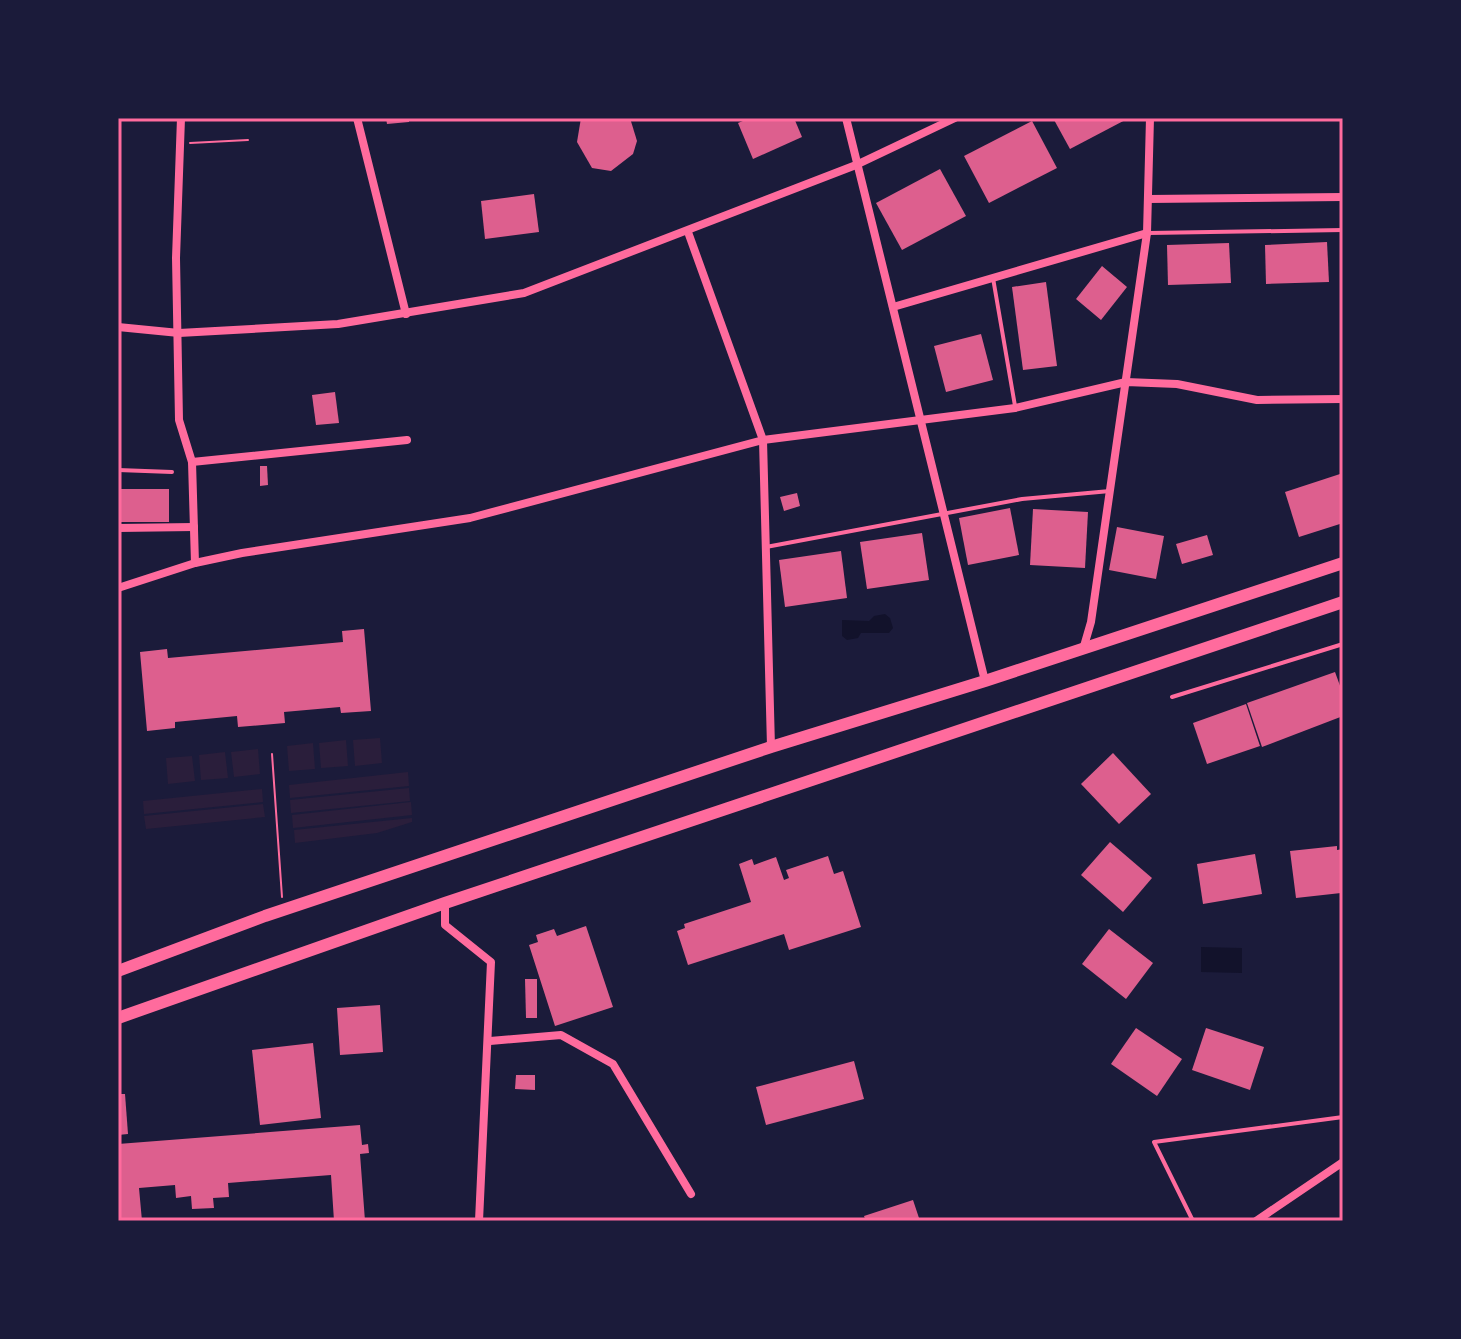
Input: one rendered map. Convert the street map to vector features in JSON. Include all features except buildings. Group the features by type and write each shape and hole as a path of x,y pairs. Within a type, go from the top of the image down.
{"main road":[{"path":"118,971 283,910 771,747 985,681 1343,563"},
{"path":"118,1018 445,903 1343,602"}],"street":[{"path":"181,118 176,258 179,420 192,462 195,563"},
{"path":"357,118 406,314"},
{"path":"846,118 985,681"},
{"path":"118,327 179,333 338,324 524,293 856,165 955,118"},
{"path":"1084,646 1147,233 1150,118"},
{"path":"1148,199 1343,197"},
{"path":"688,232 763,440 771,747"},
{"path":"893,307 1147,233"},
{"path":"118,588 195,563 470,518 763,440 1015,408 1126,382 1177,384 1257,400 1343,399"},
{"path":"192,462 407,440"},
{"path":"118,528 194,527"},
{"path":"445,903 445,925 491,962 490,1041 479,1221"},
{"path":"490,1041 561,1035 613,1064 691,1194"},
{"path":"1256,1221 1343,1162"}],"lane":[{"path":"1147,233 1343,230"},
{"path":"993,278 1015,408"},
{"path":"118,470 172,472"},
{"path":"766,547 1022,499 1110,491"},
{"path":"1172,697 1343,644"},
{"path":"1193,1221 1154,1142 1343,1117"}],"path":[{"path":"181,144 248,140"},
{"path":"272,754 283,910"}],"shaded area":[{"path":"885,614 893,628 889,633 861,633 858,638 847,640 842,636 842,620 869,621 874,616"},
{"path":"380,738 382,763 355,766 353,740"},
{"path":"346,740 348,766 321,768 319,743"},
{"path":"313,743 315,769 289,771 287,746"},
{"path":"258,749 260,774 234,777 231,752"},
{"path":"225,752 228,778 201,780 199,755"},
{"path":"192,756 195,781 168,784 166,758"},
{"path":"408,772 409,786 290,798 289,785"},
{"path":"409,788 410,801 291,813 290,800"},
{"path":"262,789 263,802 144,814 143,801"},
{"path":"411,802 412,815 293,828 292,815"},
{"path":"263,804 265,817 146,829 144,816"},
{"path":"412,818 412,822 377,833 295,843 294,830"},
{"path":"1201,947 1242,948 1242,973 1201,972"}]}
